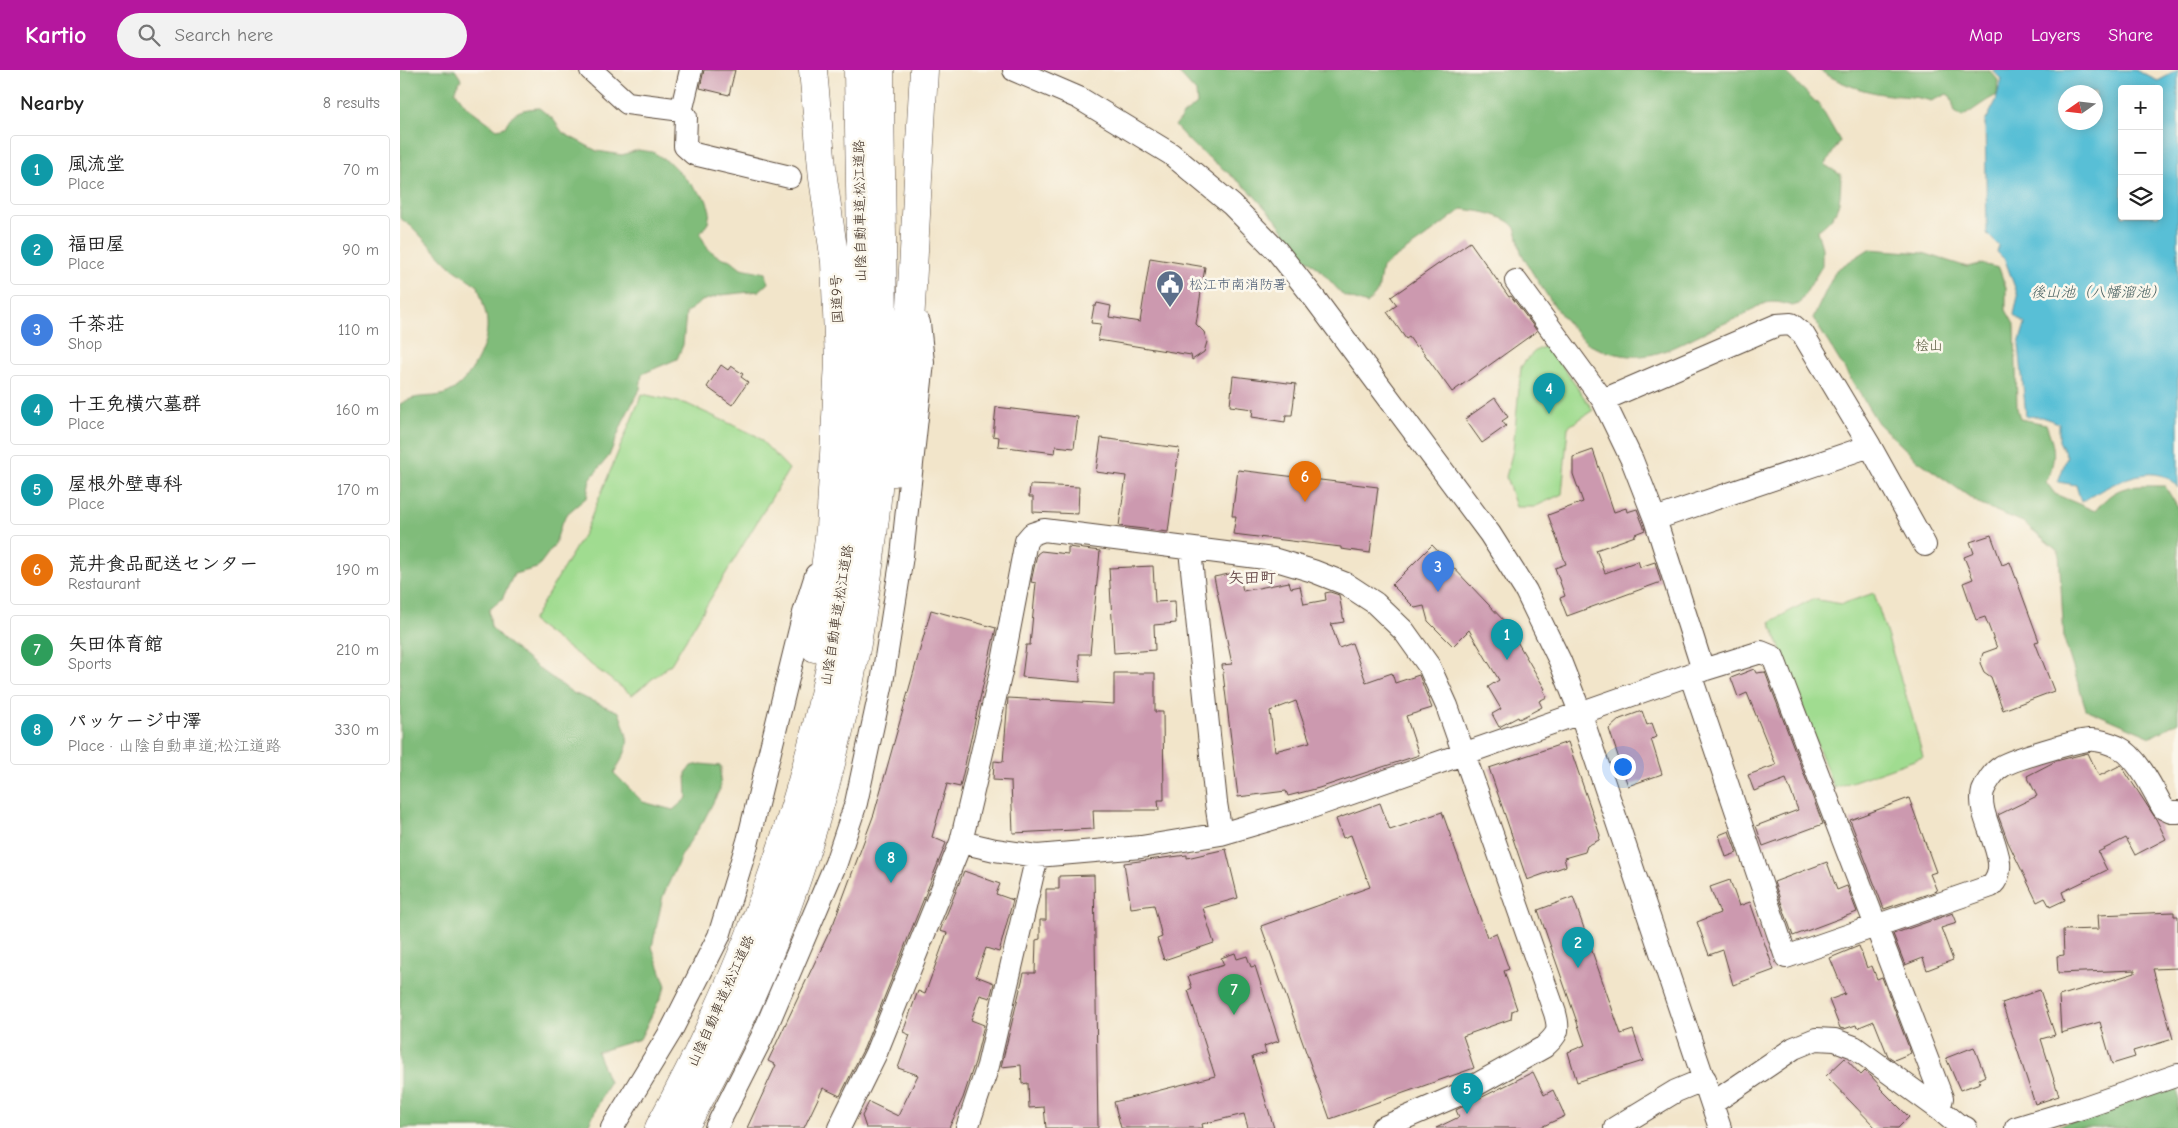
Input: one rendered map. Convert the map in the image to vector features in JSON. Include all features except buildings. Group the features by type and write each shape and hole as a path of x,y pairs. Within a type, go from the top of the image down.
{"highway":[{"name":"国道9号","path":"730,986 772,844 810,681 830,529 840,362 835,262 823,178 813,70"},
{"path":"810,840 838,766 868,651 899,448 914,272 924,70"},
{"name":"山陰自動車道;松江道路","path":"684,1128 751,995 810,840 835,748 854,660 869,566 879,479 883,352 872,72"},
{"name":"山陰自動車道;松江道路","path":"659,1128 694,1065 730,986 785,841 808,762 833,655 856,478 872,72"}],"street":[{"path":"591,70 627,103 680,110 686,118 685,146 694,154 790,177"},
{"path":"680,110 691,70"},
{"path":"1014,70 1079,98 1171,154 1232,205 1277,251 1344,336 1490,534 1526,591 1560,661 1580,712 1706,1079 1720,1128"},
{"path":"716,1128 762,1038 836,863 856,803 882,683 906,517 923,362 914,272"},
{"path":"1516,281 1602,400 1632,460 1655,519 1697,672 1786,957 1981,890 1996,881 1999,872 1999,860 1983,806 1983,792 1990,778 2001,766 2016,760 2080,742 2101,740 2120,748 2132,758 2163,808 2171,812 2178,812"},
{"path":"1602,400 1776,325 1791,324 1803,334 1870,446 1925,545"},
{"path":"1655,519 1870,446"},
{"path":"612,1128 671,1031 719,936 748,841 804,613 830,529"},
{"path":"839,1128 876,1052 961,842 1001,672 1028,537 1037,531 1044,530 1273,559 1313,571 1346,584 1375,603 1404,631 1429,666 1447,706 1464,753 1559,1028 1554,1038 1544,1047 1458,1095 1382,1128"},
{"path":"1190,550 1216,803 1221,834"},
{"path":"961,842 994,850 1037,856 1141,847 1221,834 1272,820 1580,712 1761,652 1773,657 1942,1098 1940,1109"},
{"path":"967,1128 988,1066 1037,856"},
{"path":"1713,1103 1780,1056 1816,1039 1835,1040 1854,1047 1940,1109 1957,1124 1966,1128"},
{"path":"2016,1128 2082,1108 2178,1074"},
{"path":"1615,1128 1676,1091 1706,1079"}],"green space":[{"path":"400,70 455,70 461,79 455,91 466,106 497,129 505,127 511,117 518,112 539,108 553,119 563,133 597,151 622,155 638,150 653,152 670,163 706,199 710,211 708,223 700,234 708,249 719,257 731,260 741,268 766,273 768,283 759,291 721,295 702,301 686,313 683,345 677,359 642,374 640,389 625,417 609,456 590,479 587,497 568,513 561,525 555,544 537,568 514,574 502,599 489,610 491,627 533,664 573,693 619,712 627,743 624,755 614,773 643,802 673,810 687,798 686,773 691,766 701,764 721,766 720,789 704,820 683,852 663,896 652,947 666,986 640,1039 597,1052 609,1082 587,1128 400,1128 400,404 412,398 445,394 461,383 479,356 486,337 487,323 478,286 452,268 411,226 400,218"},
{"path":"1176,70 1783,70 1820,106 1840,141 1825,165 1841,175 1838,207 1831,219 1817,231 1822,248 1822,266 1799,304 1792,306 1775,302 1763,304 1671,348 1647,355 1621,355 1605,351 1587,343 1559,312 1533,274 1521,252 1517,232 1513,225 1498,216 1486,213 1462,209 1382,267 1378,291 1367,304 1344,296 1320,270 1300,253 1276,220 1248,189 1192,144 1175,126 1183,115 1197,104 1196,92"},
{"path":"1819,70 1989,70 1998,80 1997,95 1962,117 1955,112 1951,97 1947,94 1931,101 1877,93 1847,84"},
{"name":"桧山","path":"1869,249 1923,253 1967,267 1981,264 1999,268 2006,288 2006,310 2015,326 2017,408 2020,419 2046,424 2054,453 2052,466 2046,482 2055,494 2095,511 2110,495 2125,488 2165,486 2178,508 2178,722 2151,737 2086,709 2064,639 2059,552 2023,522 1981,505 1916,459 1878,423 1813,318 1836,270"},
{"path":"1548,346 1593,410 1568,427 1562,494 1534,507 1516,507 1506,477 1513,450 1521,367 1529,356"},
{"path":"642,394 687,404 757,436 789,469 671,664 632,695 532,621 585,532"},
{"path":"1874,593 1923,757 1834,788 1770,622 1812,599 1842,604"},
{"path":"2178,1085 2178,1128 2052,1128"}],"water":[{"name":"後山池（八幡溜池）","path":"1992,70 2135,70 2158,81 2178,70 2178,488 2166,477 2156,474 2145,474 2122,480 2081,502 2076,485 2058,482 2067,457 2059,441 2059,423 2041,417 2026,416 2019,344 2025,324 2014,315 2018,296 2005,260 1997,252 1999,246 1987,234 1985,122 1996,101 2001,79"}],"place":[{"name":"松江市南消防署","path":"1170,308"},
{"name":"十王免横穴墓群","path":"1549,414"},
{"name":"荒井食品配送センター","path":"1305,502"},
{"name":"千茶荘","path":"1438,592"},
{"name":"風流堂","path":"1507,660"},
{"name":"パッケージ中澤","path":"891,883"},
{"name":"福田屋","path":"1578,968"},
{"name":"矢田体育館","path":"1234,1015"},
{"name":"屋根外壁専科","path":"1467,1114"}],"district":[{"name":"矢田町","path":"1252,578"}]}
